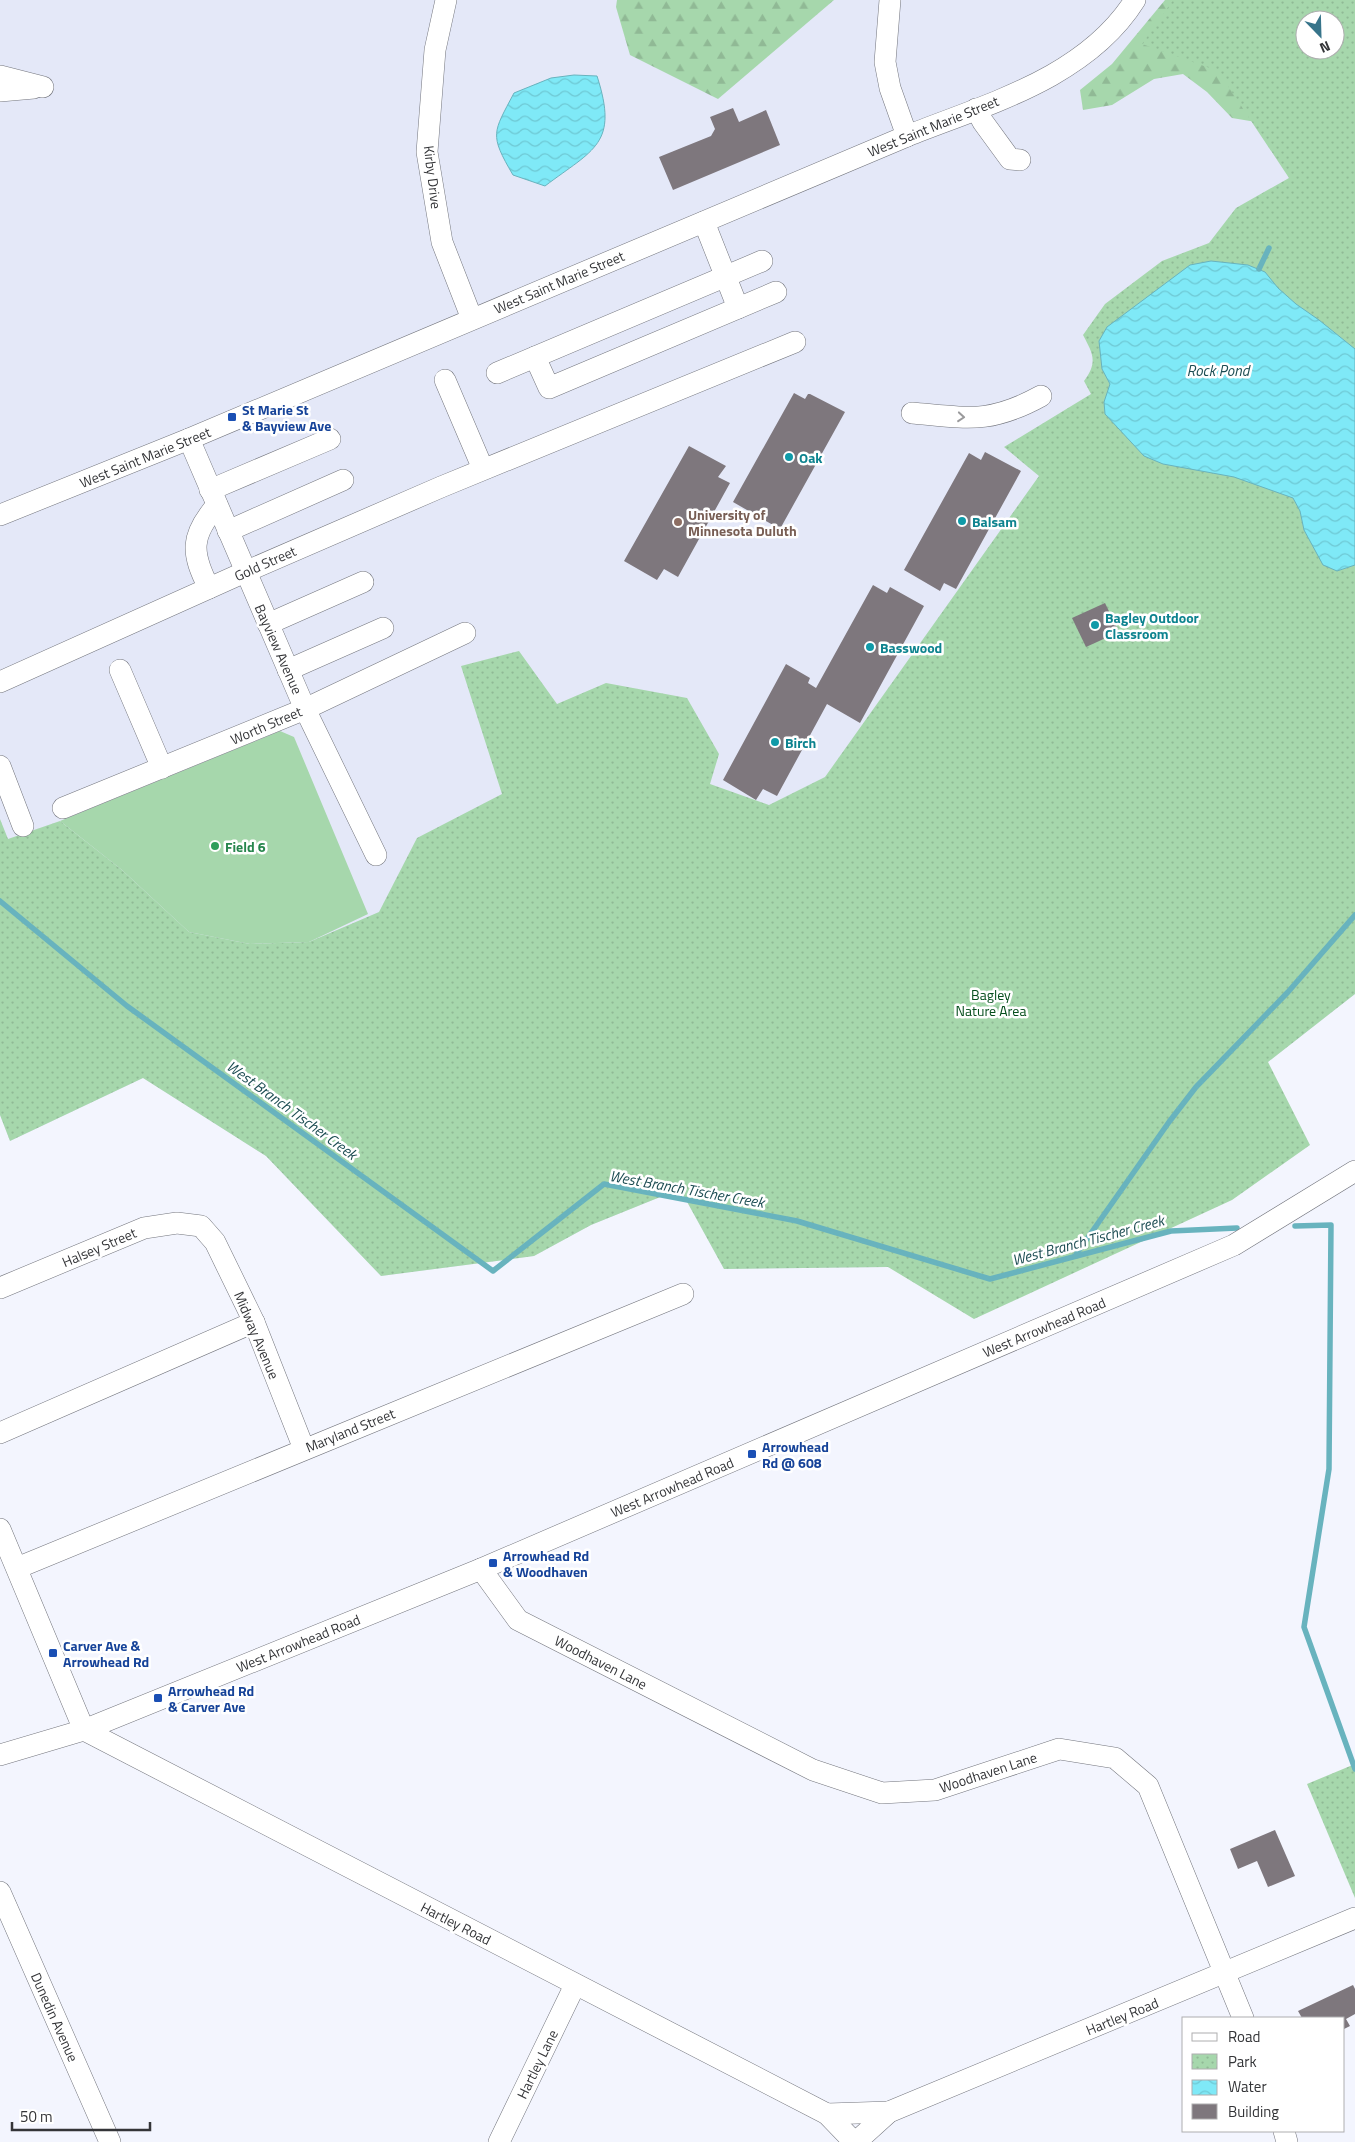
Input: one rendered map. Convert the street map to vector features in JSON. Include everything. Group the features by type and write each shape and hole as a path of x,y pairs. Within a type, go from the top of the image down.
{"street":[{"name":"Kirby Drive","path":"446,0 435,50 427,152 442,242 472,319"},
{"path":"890,0 885,62 890,88 907,136"},
{"name":"West Saint Marie Street","path":"0,515 189,439 907,136 1025,89 1070,64 1109,33 1135,0"},
{"path":"0,76 43,87 0,92"},
{"path":"976,109 983,122 1010,159 1020,160"},
{"path":"704,222 738,308"},
{"path":"497,373 762,260"},
{"path":"535,357 549,388 776,292"},
{"name":"Gold Street","path":"0,682 245,572 484,469 795,342"},
{"path":"445,380 484,469"},
{"path":"912,413 972,418 992,417 1042,396"},
{"name":"Bayview Avenue","path":"189,439 288,670 376,855"},
{"path":"209,588 198,568 195,554 197,539 213,497 330,439"},
{"path":"228,530 344,480"},
{"path":"268,624 363,582"},
{"path":"288,670 383,628"},
{"name":"Worth Street","path":"63,808 306,709 465,633"},
{"path":"120,670 162,768"},
{"path":"0,766 23,826"},
{"name":"West Arrowhead Road","path":"0,1755 84,1730 480,1569 1234,1245 1355,1171"},
{"name":"Halsey Street","path":"0,1288 144,1228 177,1223 201,1226"},
{"name":"Midway Avenue","path":"201,1226 215,1242 254,1322 304,1449"},
{"name":"Maryland Street","path":"17,1568 683,1294"},
{"path":"0,1433 254,1322"},
{"path":"0,1529 84,1730"},
{"name":"Woodhaven Lane","path":"480,1569 518,1620 813,1770 882,1793 935,1790 1059,1749 1116,1758 1148,1786 1243,2017"},
{"name":"Hartley Road","path":"84,1730 827,2114 855,2142 889,2112 1225,1974 1355,1918"},
{"name":"Dunedin Avenue","path":"0,1892 110,2142"},
{"name":"Hartley Lane","path":"499,2142 576,1985"},
{"name":"Hartley Road","path":"827,2114 889,2112"}],"shaded area":[{"name":"University of Minnesota Duluth","path":"0,0 1355,0 1355,994 1268,1062 888,1267 724,1269 680,1189 591,1225 534,1256 381,1276 266,1156 143,1078 10,1141 0,1115"}],"green space":[{"path":"617,0 834,0 718,99 630,55 616,7"},
{"path":"1165,0 1355,0 1355,260 1268,124 1232,118 1207,92 1183,74 1154,79 1112,105 1083,110 1080,90 1112,64"},
{"name":"Bagley Nature Area","path":"1173,0 1355,0 1355,994 1268,1062 1310,1145 1232,1200 974,1319 888,1267 724,1269 680,1189 591,1225 534,1256 381,1276 266,1156 143,1078 10,1141 0,1115 0,819 8,839 60,821 122,870 189,932 250,944 309,942 379,912 417,838 502,794 461,666 519,651 557,704 606,683 687,698 719,754 710,784 769,805 825,777 1039,476 1004,447 1091,394 1084,381 1091,368 1092,358 1083,335 1105,304 1162,261 1209,243 1236,208 1289,178 1218,71 1142,44"},
{"name":"Field 6","path":"280,731 294,737 368,914 309,942 250,944 189,932 122,870 60,821"},
{"path":"1355,1764 1355,1898 1307,1784"}],"water":[{"path":"574,75 597,76 605,117 603,131 598,143 577,163 545,186 513,175 500,151 497,134 498,126 514,93 551,78"},
{"name":"Rock Pond","path":"1211,261 1248,265 1265,272 1278,288 1296,304 1355,349 1355,565 1337,571 1323,565 1304,530 1300,511 1293,498 1234,477 1163,464 1144,456 1105,414 1104,402 1110,384 1102,369 1099,341 1107,327 1190,265"}],"building":[{"path":"733,108 739,122 766,110 780,145 673,190 659,157 711,136 715,129 710,117"},
{"name":"Oak","path":"794,393 805,399 810,394 845,412 780,529 733,502"},
{"path":"689,446 726,466 718,477 730,483 678,577 664,569 657,580 624,561"},
{"name":"Balsam","path":"985,452 1021,471 956,589 944,583 940,591 904,570 969,453 981,460"},
{"path":"873,585 887,593 890,587 924,606 860,723 827,704 777,796 763,789 756,800 723,780 786,664 810,678 808,683 816,688"},
{"name":"Bagley Outdoor Classroom","path":"1105,603 1119,632 1086,647 1072,618"},
{"path":"1275,1830 1295,1876 1268,1887 1257,1861 1238,1869 1230,1849"},
{"path":"1353,1985 1355,1989 1355,2014 1346,2019 1350,2026 1345,2028 1345,2017 1301,2017 1298,2011"}],"waterway":[{"path":"1259,269 1269,248"},
{"name":"West Branch Tischer Creek","path":"0,901 127,1006 493,1271 604,1184 797,1221 990,1279 1171,1231 1237,1228"},
{"path":"1075,1256 1169,1122 1196,1087 1288,992 1355,915"},
{"name":"West Branch Tischer Creek","path":"1295,1226 1331,1225 1329,1469 1304,1627 1355,1769"}],"place":[{"name":"St Marie St & Bayview Ave","path":"232,417"},
{"name":"Oak","path":"789,457"},
{"name":"Balsam","path":"962,521"},
{"name":"University of Minnesota Duluth","path":"678,522"},
{"name":"Bagley Outdoor Classroom","path":"1095,625"},
{"name":"Basswood","path":"870,647"},
{"name":"Birch","path":"775,742"},
{"name":"Field 6","path":"215,846"},
{"name":"Arrowhead Rd @ 608","path":"752,1454"},
{"name":"Arrowhead Rd & Woodhaven","path":"493,1563"},
{"name":"Carver Ave & Arrowhead Rd","path":"53,1653"},
{"name":"Arrowhead Rd & Carver Ave","path":"158,1698"}]}
